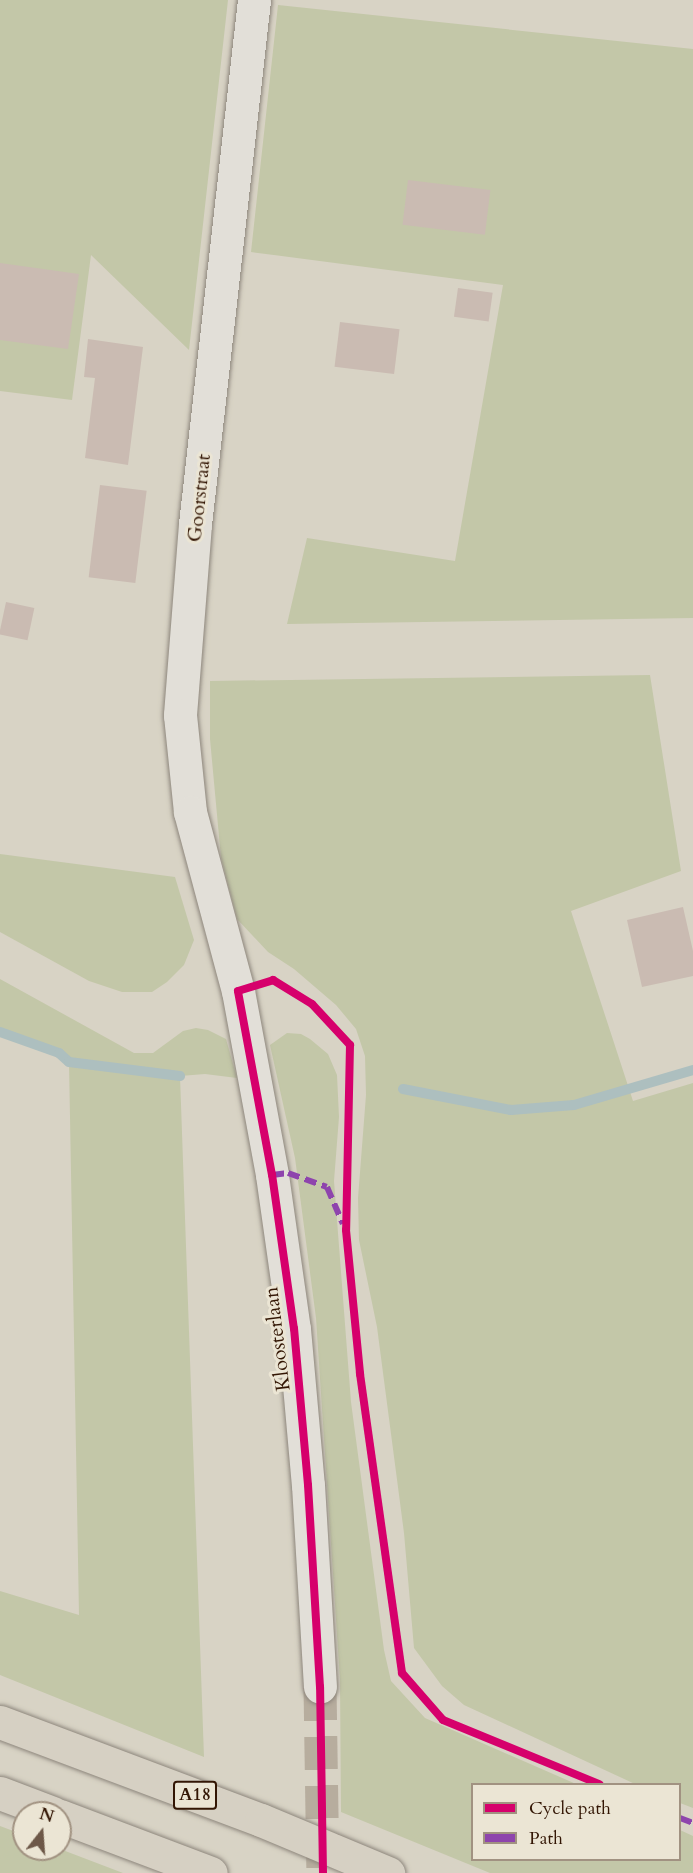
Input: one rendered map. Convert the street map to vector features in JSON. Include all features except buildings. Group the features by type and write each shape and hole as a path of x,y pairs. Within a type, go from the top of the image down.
{"highway":[{"name":"A18","path":"0,1722 261,1820 388,1873"},
{"path":"0,1793 21,1801"},
{"path":"72,1821 211,1873"}],"street":[{"name":"Goorstraat","path":"238,991 190,812 180,715 195,524 254,0"},
{"name":"Kloosterlaan","path":"238,991 272,1175 294,1329 308,1485 320,1687"}],"green space":[{"path":"0,0 228,0 189,350 91,255 72,400 0,391"},
{"path":"278,5 693,49 693,618 287,624 307,538 455,561 503,285 251,252"},
{"path":"650,675 681,871 571,911 633,1101 693,1083 693,1808 681,1803 681,1783 633,1783 464,1705 442,1686 414,1648 404,1533 377,1327 359,1240 358,1198 366,1095 365,1056 356,1029 336,1005 294,969 268,952 237,919 221,858 210,739 210,681"},
{"path":"0,854 175,877 194,940 184,965 167,982 152,992 122,992 89,981 0,932"},
{"path":"0,979 134,1053 153,1053 183,1031 196,1028 208,1030 226,1039 237,1078 205,1074 180,1076 204,1757 0,1675 0,1591 79,1615 69,1062 59,1053 0,1032"},
{"path":"287,1033 301,1034 328,1054 337,1075 339,1117 334,1181 351,1402 384,1650 391,1681 425,1718 574,1783 471,1783 471,1861 681,1861 681,1830 693,1836 693,1873 490,1873 341,1812 340,1680 316,1318 295,1158 270,1045"},
{"path":"0,1826 12,1830 12,1861 72,1861 72,1854 123,1873 0,1873"}],"waterway":[{"path":"0,1032 59,1053 69,1062 180,1076"},
{"path":"403,1089 511,1110 574,1105 693,1070"}],"tunnel":[{"path":"320,1687 323,1873"}],"marked path":[{"path":"272,1175 288,1173 327,1187 343,1224"},
{"path":"681,1818 693,1823"}],"cycle path":[{"path":"323,1873 320,1687 308,1485 294,1329 272,1175 238,991 273,980 312,1004 350,1045 346,1230 360,1374 402,1673 443,1720 597,1783"}]}
